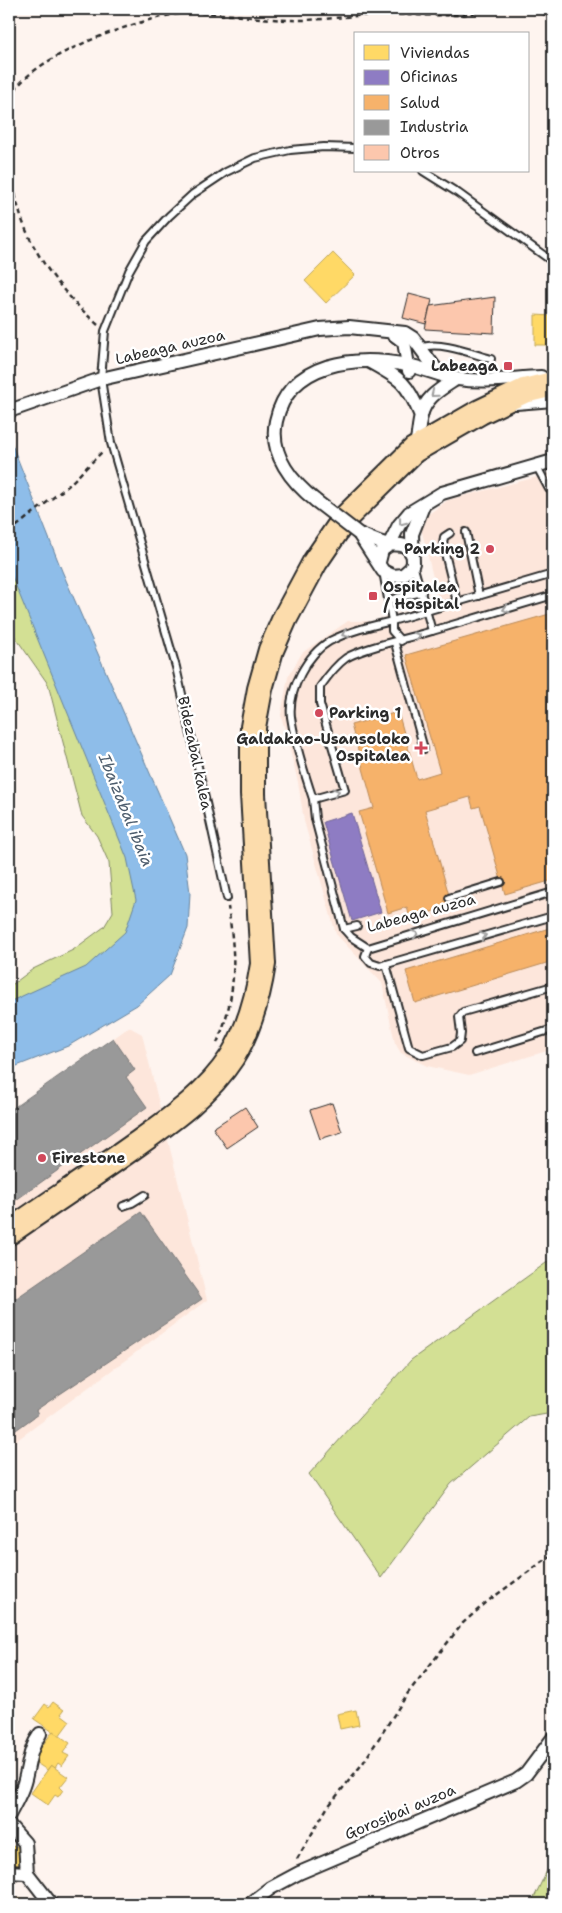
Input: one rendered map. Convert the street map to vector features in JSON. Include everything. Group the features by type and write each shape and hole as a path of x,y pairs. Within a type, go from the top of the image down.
{"highway":[{"path":"9,1232 174,1118 215,1078 231,1058 243,1037 259,991 263,964 253,794 253,727 260,689 271,650 285,618 315,562 345,518 414,450 480,412 524,391 553,384"},
{"path":"480,412 553,393"}],"street":[{"name":"Labeaga auzoa","path":"101,379 320,329 349,327 405,333 413,338 435,368 450,377"},
{"path":"392,333 404,342 408,361 409,388 421,416"},
{"path":"408,361 421,348"},
{"path":"365,360 393,374 409,388"},
{"path":"388,545 359,534 316,501 300,488 282,462 275,442 276,424 281,403 294,386 310,374 329,366 365,360 408,361 450,377 508,380 553,376"},
{"path":"414,450 420,435 421,416 428,399 450,377"},
{"path":"12,410 101,379"},
{"path":"516,403 553,400"},
{"path":"388,545 399,525 409,513 442,493 553,461"},
{"path":"359,534 381,566 398,577 408,572 412,558 412,534 423,506"},
{"path":"381,566 382,550 394,543 405,545 412,558"},
{"path":"9,1816 24,1784 28,1760 34,1741 40,1734"},
{"name":"Gorosibai auzoa","path":"250,1904 285,1880 516,1781 526,1774 553,1738"},
{"path":"9,1825 25,1843 27,1873 51,1904"},
{"path":"9,1872 27,1873"}],"lane":[{"name":"Labeaga auzoa","path":"101,379 105,331 129,271 146,241 193,194 226,172 255,158 290,150 354,148"},
{"path":"425,172 458,193 553,262"},
{"path":"421,348 428,345 450,348 491,359"},
{"name":"Bidezabal kalea","path":"101,379 111,443 176,666 227,898"},
{"path":"536,465 549,489"},
{"path":"466,532 479,596"},
{"path":"450,533 444,537 442,545 457,602"},
{"path":"412,558 432,631"},
{"path":"381,566 389,600 392,631 398,642 424,749"},
{"path":"357,926 344,929 315,819 313,799 297,746 291,714 296,683 309,659 328,642 350,632 553,574"},
{"path":"389,600 422,592"},
{"path":"313,799 345,790 320,704 320,687 346,658 365,650 398,642 553,595"},
{"path":"449,898 501,882"},
{"name":"Labeaga auzoa","path":"344,929 368,948 553,892"},
{"path":"368,948 365,956 371,963 386,964 553,916"},
{"path":"386,964 409,1048 423,1055 452,1047 460,1041 459,1017 463,1012 553,986"},
{"path":"475,1053 553,1029"},
{"path":"123,1206 132,1203 145,1194"}],"path":[{"path":"105,331 75,304 56,283 34,247 16,200 12,175 15,90 26,77 49,60 81,44 143,22 185,14 209,12 289,20 388,14 456,15 519,9 553,16"},
{"path":"9,532 68,486 111,443"},
{"path":"213,1050 229,1006 235,974 227,898"},
{"path":"285,1880 327,1808 363,1763 408,1693 463,1623 553,1554"}],"shaded area":[{"name":"Galdakao-Usansoloko Ospitalea","path":"553,473 553,1049 469,1075 427,1066 401,1053 395,1043 382,983 336,934 304,821 298,782 281,715 288,677 302,653 348,621 372,621 439,602 421,528 426,516 448,500"},
{"path":"129,1027 142,1034 207,1300 9,1446 9,1110 25,1104"}],"green space":[{"path":"9,439 183,920 9,1039 9,987 33,969 73,950 104,927 113,912 109,863 97,836 82,816 48,684 9,628"},
{"path":"553,1258 553,1413 529,1417 451,1484 381,1578 309,1474 411,1360"},
{"path":"553,1858 553,1904 531,1904"}],"water":[{"name":"Ibaizabal ibaia","path":"9,437 62,571 185,854 190,893 188,928 170,975 137,1005 68,1046 9,1069 9,1002 86,967 125,932 136,900 127,858 9,569"}],"building: Viviendas":[{"path":"333,253 355,275 326,303 305,281"},
{"path":"535,315 553,316 553,345 535,345"},
{"path":"53,1702 64,1710 61,1714 70,1721 59,1736 34,1719 45,1704 49,1707"},
{"path":"356,1710 359,1725 340,1729 337,1714"},
{"path":"53,1731 70,1743 63,1753 69,1756 62,1766 58,1763 55,1768 51,1765 47,1770 32,1760"},
{"path":"51,1765 68,1777 60,1787 63,1790 58,1797 55,1795 48,1805 31,1793"},
{"path":"553,1770 553,1784 546,1776"},
{"path":"9,1846 21,1847 20,1868 9,1867"},
{"path":"19,1898 39,1900 39,1904 19,1904"}],"building: Oficinas":[{"path":"352,813 381,912 352,921 323,822"}],"building: Salud":[{"path":"553,613 553,880 505,894 480,806 473,808 470,797 425,810 452,906 410,918 407,907 388,913 359,812 374,808 351,725 398,712 417,779 440,772 406,655"},
{"path":"553,927 553,961 415,1003 406,971"}],"building: Industria":[{"name":"Firestone","path":"113,1038 135,1070 126,1077 147,1107 9,1205 9,1111"},
{"path":"141,1212 202,1299 36,1410 38,1414 9,1435 9,1290 15,1299"}],"building: Otros":[{"path":"409,294 432,300 426,324 403,318"},
{"path":"495,297 494,333 425,329 430,306"},
{"path":"332,1103 342,1132 320,1139 310,1110"},
{"path":"245,1107 258,1127 227,1148 213,1128"}],"place":[{"name":"Labeaga","path":"508,366"},
{"name":"Parking 2","path":"490,549"},
{"name":"Ospitalea / Hospital","path":"373,596"},
{"name":"Parking 1","path":"319,713"},
{"name":"Galdakao-Usansoloko Ospitalea","path":"421,748"},
{"name":"Firestone","path":"42,1158"}]}
